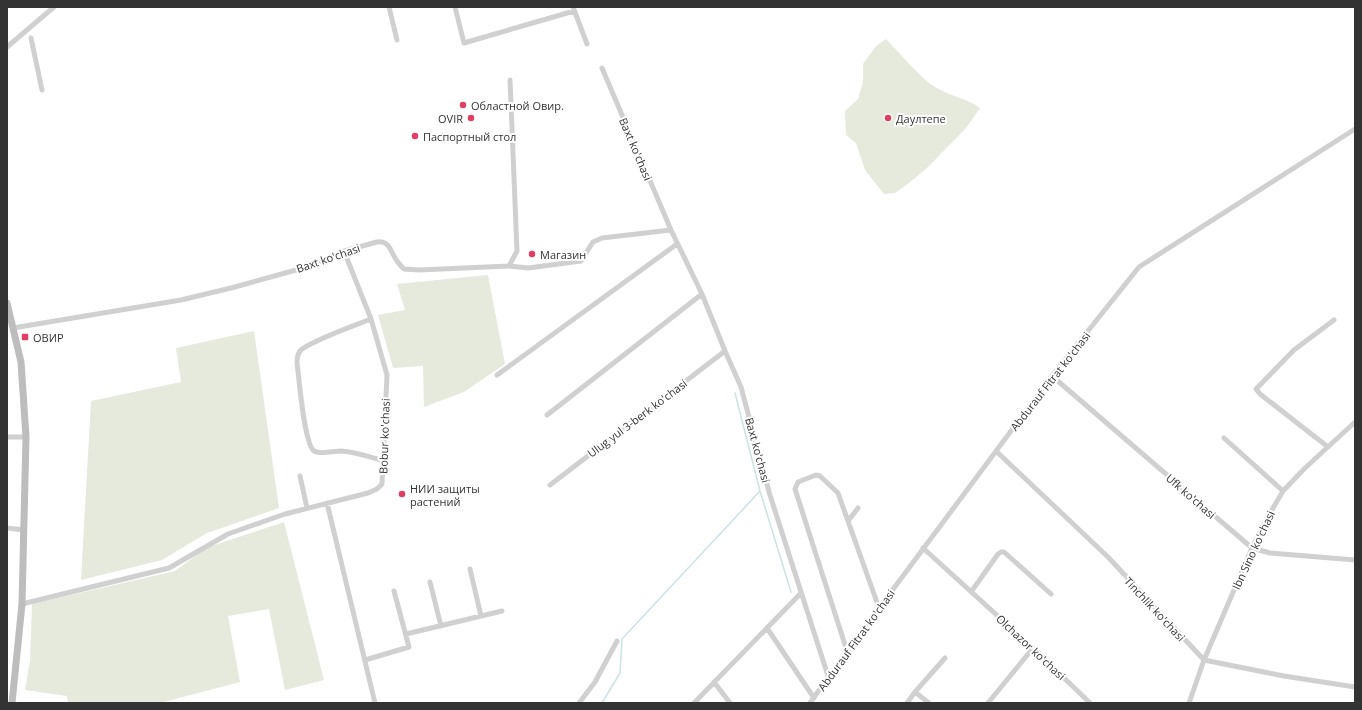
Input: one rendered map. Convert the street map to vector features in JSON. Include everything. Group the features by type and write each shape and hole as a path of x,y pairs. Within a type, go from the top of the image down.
{"main road":[{"path":"7,303 21,362 26,437 22,604 12,703"}],"street":[{"path":"7,47 54,7"},
{"path":"389,7 397,40"},
{"path":"454,7 464,44 574,9 587,44"},
{"path":"31,38 42,90"},
{"name":"Baxt ko'chasi","path":"602,68 677,244 702,294 741,387 769,492 828,676"},
{"path":"509,266 517,251 510,80"},
{"name":"Abdurauf Fitrat ko'chasi","path":"810,703 828,676 1052,376 1139,267 1355,129"},
{"name":"Baxt ko'chasi","path":"12,328 124,308 181,300 232,288 321,263 344,251 381,242 384,242 389,246 397,261 404,269 419,270 509,266 528,268 580,261 593,242 602,238 671,230"},
{"path":"496,375 677,244"},
{"name":"Bobur ko'chasi","path":"22,604 169,568 228,534 285,514 368,493 377,489 382,484 386,375 371,319 344,251"},
{"path":"547,415 702,294"},
{"path":"371,319 319,340 302,350 297,356 297,363 304,420 312,450 321,452 349,452 384,461"},
{"path":"1328,447 1260,394 1256,389 1294,350 1334,320"},
{"name":"Ulug yul 3-berk ko'chasi","path":"550,485 725,351"},
{"name":"Ufk ko'chasi","path":"1052,376 1252,548 1270,553 1355,560"},
{"name":"Ibn Sino ko'chasi","path":"1189,703 1204,660 1252,548 1283,491 1304,469 1355,422"},
{"path":"7,438 26,437"},
{"path":"1224,438 1283,491"},
{"name":"Tinchlik ko'chasi","path":"996,451 1108,557 1204,660"},
{"path":"847,651 799,504 795,489 798,482 816,474 838,493 879,608"},
{"path":"300,476 307,508"},
{"path":"327,503 375,703"},
{"path":"848,521 858,508"},
{"path":"7,528 24,530"},
{"name":"Olchazor ko'chasi","path":"923,548 1033,648 1090,703"},
{"path":"971,592 998,554 1004,552 1051,594"},
{"path":"470,569 482,616"},
{"path":"430,582 441,626"},
{"path":"365,660 409,647 394,591"},
{"path":"694,703 801,593"},
{"path":"406,634 502,611"},
{"path":"768,628 814,698"},
{"path":"579,703 595,682 617,641"},
{"path":"988,703 1033,648"},
{"path":"907,703 945,658"},
{"path":"1204,660 1284,676 1355,687"},
{"path":"714,682 730,703"},
{"path":"915,692 929,703"}],"shaded area":[{"path":"886,39 929,83 980,108 966,128 927,168 895,193 884,194 865,170 856,143 846,135 845,111 858,99 863,82 863,64 876,46"},
{"path":"488,275 505,364 464,392 424,407 423,366 393,368 378,315 405,310 397,284"},
{"path":"254,331 279,508 207,533 162,560 81,580 91,401 181,382 176,348"},
{"path":"284,522 324,680 285,690 269,609 228,616 240,682 160,703 68,703 67,696 25,690 30,661 32,604 175,571 206,548"}],"waterway":[{"path":"735,393 760,491 791,592"},
{"path":"602,703 620,673 622,639 760,491"}],"place":[{"name":"Областной Овир.","path":"463,105"},
{"name":"OVIR","path":"471,118"},
{"name":"Даултепе","path":"888,118"},
{"name":"Паспортный стол","path":"415,136"},
{"name":"Магазин","path":"532,254"},
{"name":"ОВИР","path":"25,337"},
{"name":"НИИ защиты растений","path":"402,494"}]}
